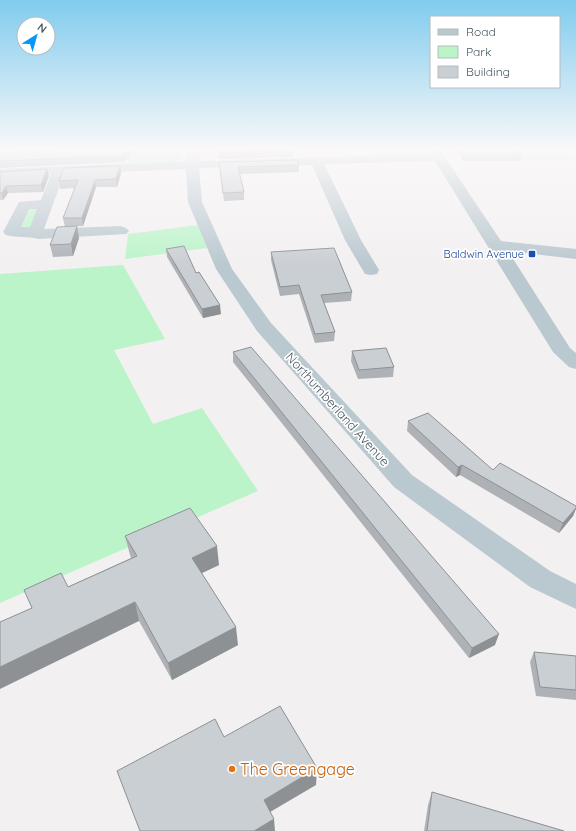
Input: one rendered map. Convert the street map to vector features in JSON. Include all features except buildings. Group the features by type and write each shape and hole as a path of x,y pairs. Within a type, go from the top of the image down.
{"street":[{"path":"36,231 51,189"},
{"name":"Northumberland Avenue","path":"194,189 195,202 224,269 264,327 403,481 540,579 576,597"},
{"path":"329,189 353,240 371,270"},
{"path":"460,189 533,307 563,352 576,363"},
{"path":"45,204 24,205 11,232 36,231 38,234 121,231"},
{"path":"496,245 576,254"}],"green space":[{"path":"40,207 32,228 17,229 27,208"},
{"path":"198,225 207,248 125,259 128,234"},
{"path":"123,265 165,339 114,350 153,424 202,408 258,491 0,603 0,274"}],"place":[{"name":"Baldwin Avenue","path":"532,254"},
{"name":"The Greengage","path":"232,769"}]}
